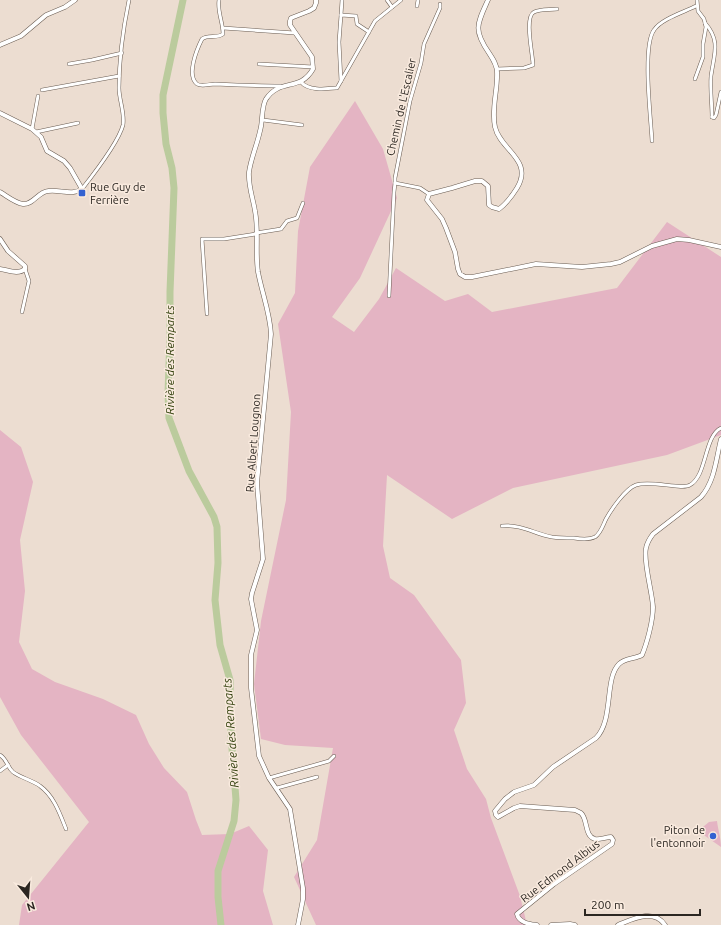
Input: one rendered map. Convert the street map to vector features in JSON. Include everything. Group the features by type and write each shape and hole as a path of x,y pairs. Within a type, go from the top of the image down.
{"main road":[{"path":"0,45 21,36 46,15 75,0"},
{"path":"281,86 301,82 310,74 313,67 312,57 290,25 290,21 291,18 314,8 316,0"},
{"path":"488,0 479,21 478,35 493,59 497,69 494,114 495,128 497,134 518,161 521,170 519,184 507,202 499,209 489,205 488,186 482,181 475,180 429,194 427,200 442,219 449,233 460,274 465,277 472,277 536,264 582,267 611,264 627,259 652,246 677,239 721,247"},
{"name":"Rue Albert Lougnon","path":"281,86 274,90 266,100 260,133 254,148 249,183 255,212 258,271 271,323 257,483 263,559 251,599 257,630 252,655 251,688 259,756 269,778 277,788 290,810 303,888 303,900 298,925"},
{"path":"0,113 34,131 41,137 47,151 64,161 70,168 82,189 78,192 46,191 30,202 22,204 0,192"},
{"path":"0,240 8,251 25,266 25,269 18,273 0,269"},
{"name":"Rue Edmond Albius","path":"538,925 522,922 517,914 564,877 612,844 613,840 611,837 596,840 592,838 589,834 584,818 575,810 520,806 498,817 495,811 505,799 514,792 534,785 553,767 601,733 605,722 613,678 617,667 622,662 642,656 645,648 653,609 645,548 653,534 706,492 714,471 721,439"},
{"path":"618,925 636,918 647,916 655,916 661,919 665,925"},
{"path":"551,925 575,925"}],"street":[{"path":"82,189 102,162 123,126 123,116 119,98 119,76 124,25 129,0"},
{"path":"219,0 218,9 222,20 222,35 205,37 201,41 192,67 194,79 197,84 281,86"},
{"path":"341,82 339,42 342,0"},
{"path":"387,0 392,7"},
{"path":"301,82 307,88 337,88 375,21 402,0"},
{"path":"417,6 418,0"},
{"path":"697,0 696,6 698,11 717,40 711,77 712,117 714,118 721,92"},
{"name":"Chemin de L'Escalier","path":"389,296 394,192 397,166 410,101 421,63 425,40 440,8 440,4"},
{"path":"652,141 648,58 650,38 654,30 660,24 696,6"},
{"path":"497,69 524,68 532,65 529,26 532,16 534,12 557,8"},
{"path":"341,15 356,16 357,24 369,32"},
{"path":"695,79 703,57 703,44 706,27 705,23"},
{"path":"223,28 295,33"},
{"path":"69,64 122,54"},
{"path":"259,64 313,67"},
{"path":"42,90 119,76"},
{"path":"38,96 34,131 78,123"},
{"path":"263,120 302,125"},
{"path":"395,183 420,188 429,194"},
{"path":"207,314 202,239 224,239 281,229 287,221 297,218 302,203"},
{"path":"22,312 29,281 25,269"},
{"path":"502,526 511,525 523,527 552,537 582,539 594,537 599,534 607,517 623,496 633,486 655,483 685,486 690,485 701,470 714,434 719,428 721,428"},
{"path":"0,755 3,757 9,768 16,774 41,786 58,808 66,828"},
{"path":"269,778 332,760 334,756"},
{"path":"0,771 8,765"},
{"path":"277,788 317,777"}],"shaded area":[{"path":"355,101 383,149 397,198 360,278 332,317 354,332 379,299 396,268 445,301 468,294 492,312 617,288 667,222 721,257 721,435 667,455 513,488 452,519 387,475 383,546 390,578 414,595 461,660 466,703 454,730 467,769 486,799 491,818 520,896 527,925 316,925 294,877 317,840 333,748 285,745 261,739 254,684 261,621 286,500 291,412 278,324 295,293 298,231 310,167"},
{"path":"0,430 21,447 33,482 20,540 25,591 19,642 32,669 55,682 103,699 136,715 149,744 164,768 187,792 202,835 230,834 249,826 268,850 263,891 273,925 19,925 22,905 89,822 21,735 0,697"},
{"name":"Piton de l'entonnoir","path":"717,821 721,847 698,831 709,822"}],"waterway":[{"name":"Rivière des Remparts","path":"183,0 163,95 166,144 172,168 174,188 170,292 169,418 189,471 214,517 217,527 218,563 215,600 220,645 230,680 231,735 236,800 234,821 218,871 218,897 221,925"}],"place":[{"name":"Rue Guy de Ferrière","path":"82,193"},
{"name":"Piton de l'entonnoir","path":"713,836"}]}
